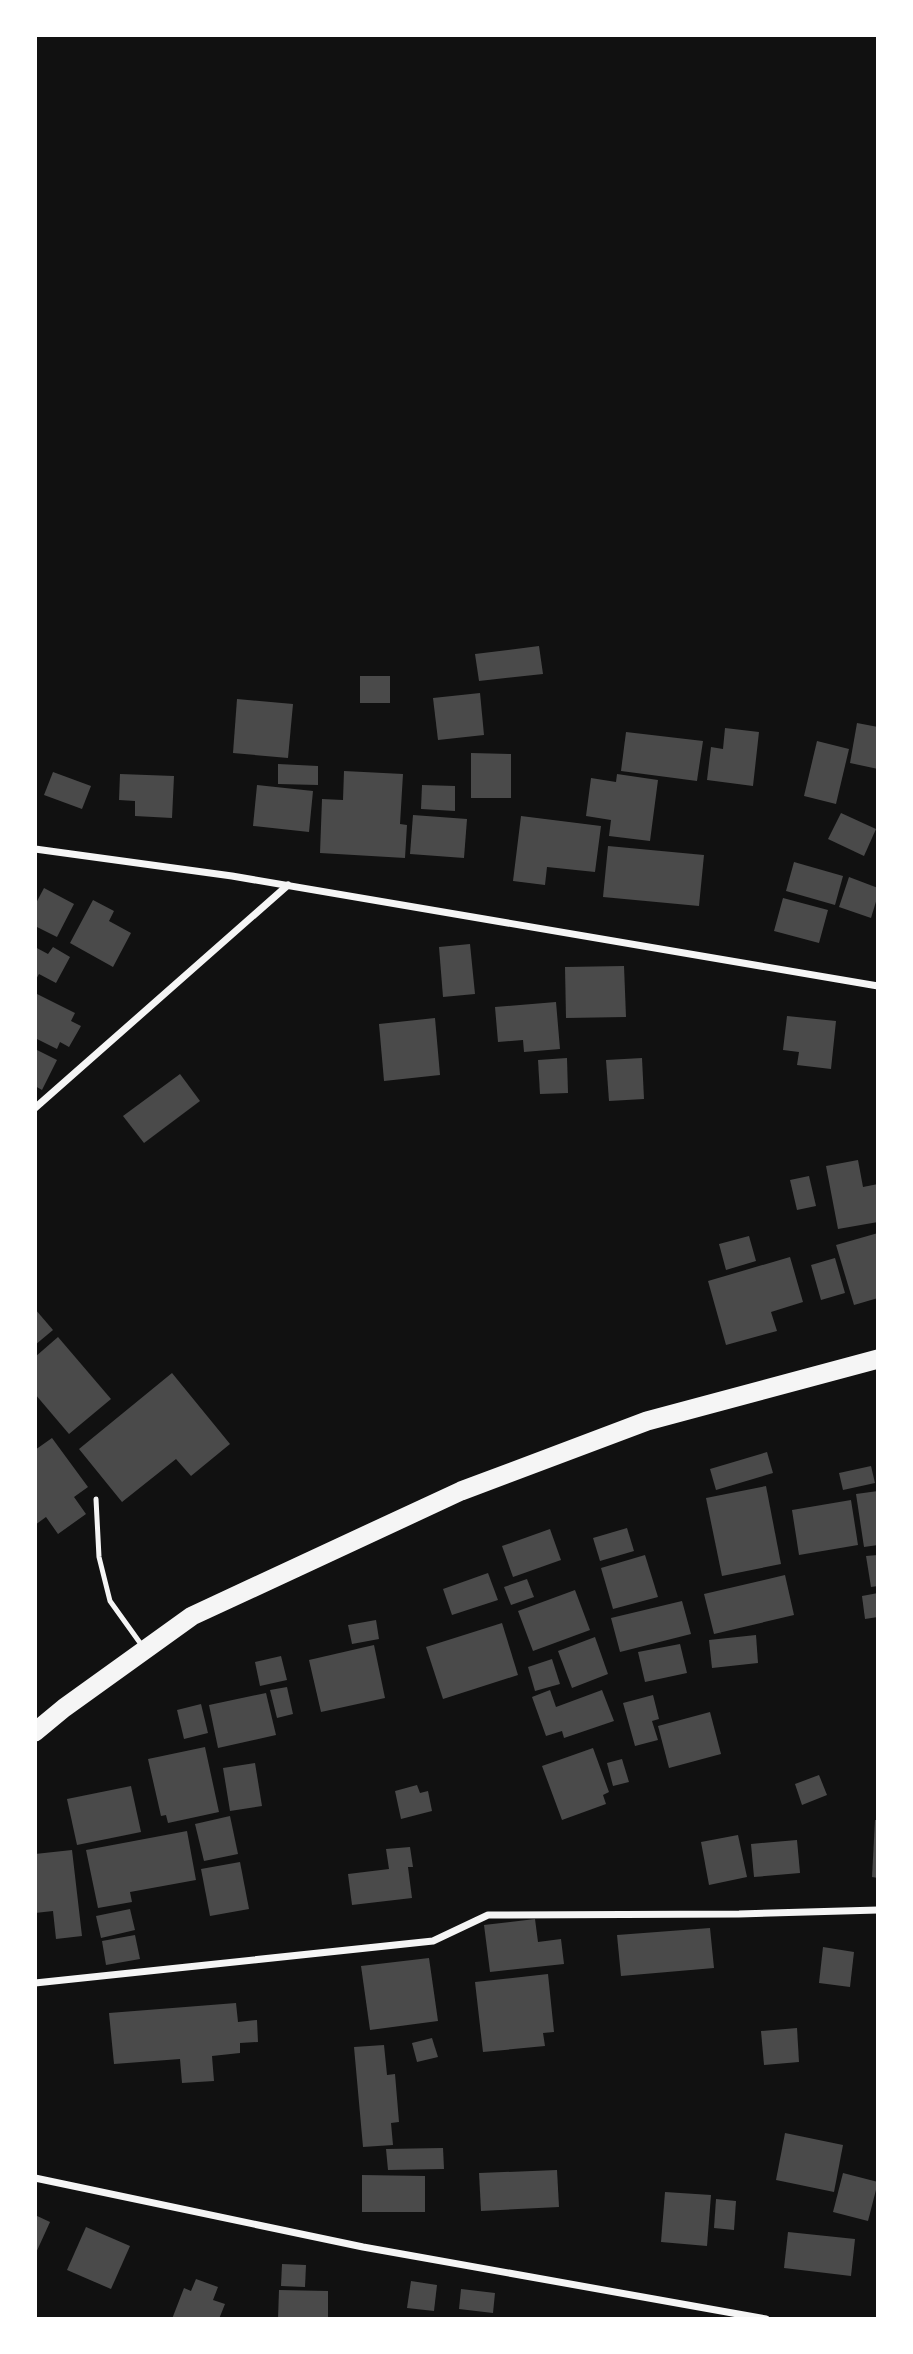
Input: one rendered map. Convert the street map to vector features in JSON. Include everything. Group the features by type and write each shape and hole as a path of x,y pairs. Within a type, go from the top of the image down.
{"highway":[{"path":"35,1732 192,1616 461,1492 647,1421 878,1359"}],"street":[{"path":"35,849 288,886 878,986"},
{"path":"35,1108 288,886"},
{"path":"35,1983 433,1941 488,1915 739,1914 878,1910"},
{"path":"35,2178 363,2247 766,2319"}],"lane":[{"path":"96,1499 99,1558 110,1601 145,1650"}],"building":[{"path":"539,646 543,674 479,681 475,654"},
{"path":"360,676 390,676 390,703 360,703"},
{"path":"480,693 484,735 438,740 433,698"},
{"path":"237,699 293,704 288,758 233,753"},
{"path":"857,723 878,727 878,769 850,763"},
{"path":"725,728 759,732 753,786 707,780 711,747 723,749"},
{"path":"626,732 703,741 697,781 621,771"},
{"path":"817,741 849,749 836,804 804,796"},
{"path":"471,753 511,754 511,798 471,798"},
{"path":"278,764 318,766 318,785 278,784"},
{"path":"344,771 403,774 400,824 407,825 405,858 320,853 322,799 343,800"},
{"path":"53,772 91,786 82,809 44,795"},
{"path":"120,774 174,776 172,818 135,816 135,801 119,800"},
{"path":"617,774 658,780 650,841 609,836 611,820 586,816 591,778 616,782"},
{"path":"257,785 313,791 309,832 253,826"},
{"path":"422,785 455,786 455,811 421,809"},
{"path":"841,813 876,829 864,856 828,839"},
{"path":"413,815 467,819 464,858 410,854"},
{"path":"521,816 601,826 595,872 547,867 545,885 513,881"},
{"path":"608,846 704,855 699,906 603,897"},
{"path":"794,862 843,876 835,905 786,891"},
{"path":"849,877 878,888 871,918 839,907"},
{"path":"44,888 74,904 57,937 35,926 35,905"},
{"path":"783,898 828,910 819,943 774,931"},
{"path":"93,900 114,911 109,921 131,933 113,967 70,943"},
{"path":"470,944 475,994 443,997 439,947"},
{"path":"35,947 48,954 53,947 70,957 56,983 39,974 35,981"},
{"path":"624,966 626,1017 566,1018 565,967"},
{"path":"35,993 75,1013 71,1021 81,1026 69,1047 60,1042 57,1049 35,1038"},
{"path":"556,1002 560,1049 524,1052 523,1040 498,1042 495,1007"},
{"path":"787,1016 836,1021 831,1069 797,1065 799,1052 783,1050"},
{"path":"435,1018 440,1075 384,1081 379,1024"},
{"path":"35,1049 57,1060 42,1090 35,1086"},
{"path":"567,1058 568,1093 540,1094 538,1060"},
{"path":"642,1058 644,1099 609,1101 606,1060"},
{"path":"180,1074 200,1101 144,1143 123,1116"},
{"path":"858,1160 863,1187 878,1184 878,1222 838,1229 826,1166"},
{"path":"809,1176 816,1206 797,1210 790,1180"},
{"path":"878,1233 878,1298 854,1305 836,1245"},
{"path":"749,1236 756,1261 726,1270 719,1244"},
{"path":"790,1257 803,1302 771,1312 777,1331 726,1345 708,1281"},
{"path":"835,1258 845,1293 821,1300 811,1265"},
{"path":"35,1309 53,1330 35,1345"},
{"path":"58,1337 111,1399 69,1434 35,1394 35,1357"},
{"path":"172,1373 230,1444 191,1476 176,1459 122,1502 79,1449"},
{"path":"52,1438 88,1487 74,1497 86,1514 58,1534 46,1517 35,1525 35,1450"},
{"path":"767,1452 773,1473 716,1490 710,1469"},
{"path":"871,1466 875,1483 843,1490 839,1473"},
{"path":"766,1486 781,1564 722,1576 706,1498"},
{"path":"878,1491 878,1545 864,1547 856,1494"},
{"path":"851,1500 858,1545 799,1555 792,1510"},
{"path":"627,1528 634,1551 600,1561 593,1538"},
{"path":"550,1529 561,1560 513,1577 502,1546"},
{"path":"645,1555 658,1597 613,1609 601,1568"},
{"path":"878,1555 878,1586 871,1587 866,1556"},
{"path":"488,1573 498,1600 452,1615 443,1589"},
{"path":"785,1575 794,1615 714,1634 704,1594"},
{"path":"527,1579 534,1597 511,1605 504,1587"},
{"path":"575,1590 590,1630 533,1651 518,1611"},
{"path":"878,1593 878,1617 865,1619 862,1596"},
{"path":"682,1601 691,1634 620,1652 611,1618"},
{"path":"376,1620 379,1639 352,1644 348,1625"},
{"path":"502,1623 518,1675 443,1699 426,1647"},
{"path":"756,1635 758,1663 712,1668 709,1640"},
{"path":"595,1637 608,1674 572,1688 558,1651"},
{"path":"680,1644 687,1673 645,1682 638,1652"},
{"path":"374,1645 385,1698 321,1712 309,1660"},
{"path":"281,1656 287,1680 260,1686 255,1662"},
{"path":"552,1659 560,1684 535,1691 528,1667"},
{"path":"287,1687 293,1714 277,1718 270,1690"},
{"path":"550,1690 556,1707 602,1690 614,1721 564,1738 562,1731 546,1736 532,1697"},
{"path":"266,1693 276,1735 218,1748 209,1705"},
{"path":"653,1695 659,1719 652,1721 658,1740 635,1746 623,1703"},
{"path":"201,1704 208,1733 184,1739 177,1710"},
{"path":"710,1712 721,1754 669,1768 658,1726"},
{"path":"205,1747 219,1812 168,1823 166,1815 161,1816 148,1759"},
{"path":"593,1748 609,1792 603,1795 606,1804 562,1820 542,1766"},
{"path":"622,1759 629,1782 613,1786 607,1763"},
{"path":"255,1763 262,1806 230,1811 223,1768"},
{"path":"819,1775 827,1795 802,1805 795,1784"},
{"path":"417,1785 420,1793 428,1791 432,1811 401,1819 395,1791"},
{"path":"131,1786 141,1832 77,1845 67,1799"},
{"path":"230,1816 238,1854 204,1861 195,1824"},
{"path":"875,1820 878,1820 878,1878 872,1877"},
{"path":"187,1831 196,1880 130,1892 132,1902 98,1908 86,1850"},
{"path":"738,1835 747,1877 709,1885 701,1842"},
{"path":"797,1840 800,1873 754,1877 751,1844"},
{"path":"410,1847 413,1867 408,1867 412,1898 352,1905 348,1874 389,1869 386,1849"},
{"path":"72,1850 82,1936 56,1939 53,1911 35,1913 35,1854"},
{"path":"240,1862 249,1909 210,1916 201,1869"},
{"path":"130,1909 135,1930 101,1938 96,1916"},
{"path":"535,1919 538,1942 561,1939 564,1964 490,1972 484,1925"},
{"path":"710,1928 714,1968 621,1976 617,1935"},
{"path":"135,1935 140,1959 106,1965 102,1941"},
{"path":"823,1947 854,1952 850,1987 819,1983"},
{"path":"429,1958 438,2021 370,2030 361,1966"},
{"path":"548,1974 554,2032 543,2033 545,2046 483,2052 475,1982"},
{"path":"236,2003 238,2022 257,2020 258,2042 240,2043 240,2053 212,2056 214,2081 182,2083 180,2059 114,2064 109,2013"},
{"path":"797,2028 799,2062 764,2065 761,2031"},
{"path":"432,2038 438,2057 417,2062 412,2043"},
{"path":"384,2045 387,2075 395,2074 399,2122 391,2123 393,2145 363,2147 354,2047"},
{"path":"785,2133 843,2145 834,2192 776,2180"},
{"path":"443,2148 444,2169 388,2170 386,2149"},
{"path":"557,2170 559,2207 481,2211 479,2173"},
{"path":"843,2173 878,2182 868,2221 833,2212"},
{"path":"362,2175 425,2176 425,2212 362,2212"},
{"path":"665,2192 711,2195 707,2246 661,2242"},
{"path":"716,2199 736,2201 734,2230 714,2228"},
{"path":"35,2215 50,2222 35,2255"},
{"path":"86,2227 130,2246 111,2289 67,2270"},
{"path":"788,2232 855,2239 851,2276 784,2268"},
{"path":"282,2264 306,2265 305,2287 281,2286"},
{"path":"196,2279 218,2287 213,2300 225,2304 219,2319 172,2319 184,2288 191,2291"},
{"path":"411,2281 437,2285 434,2311 407,2308"},
{"path":"461,2289 495,2293 493,2313 459,2309"},
{"path":"279,2290 328,2291 328,2319 278,2319"}]}
